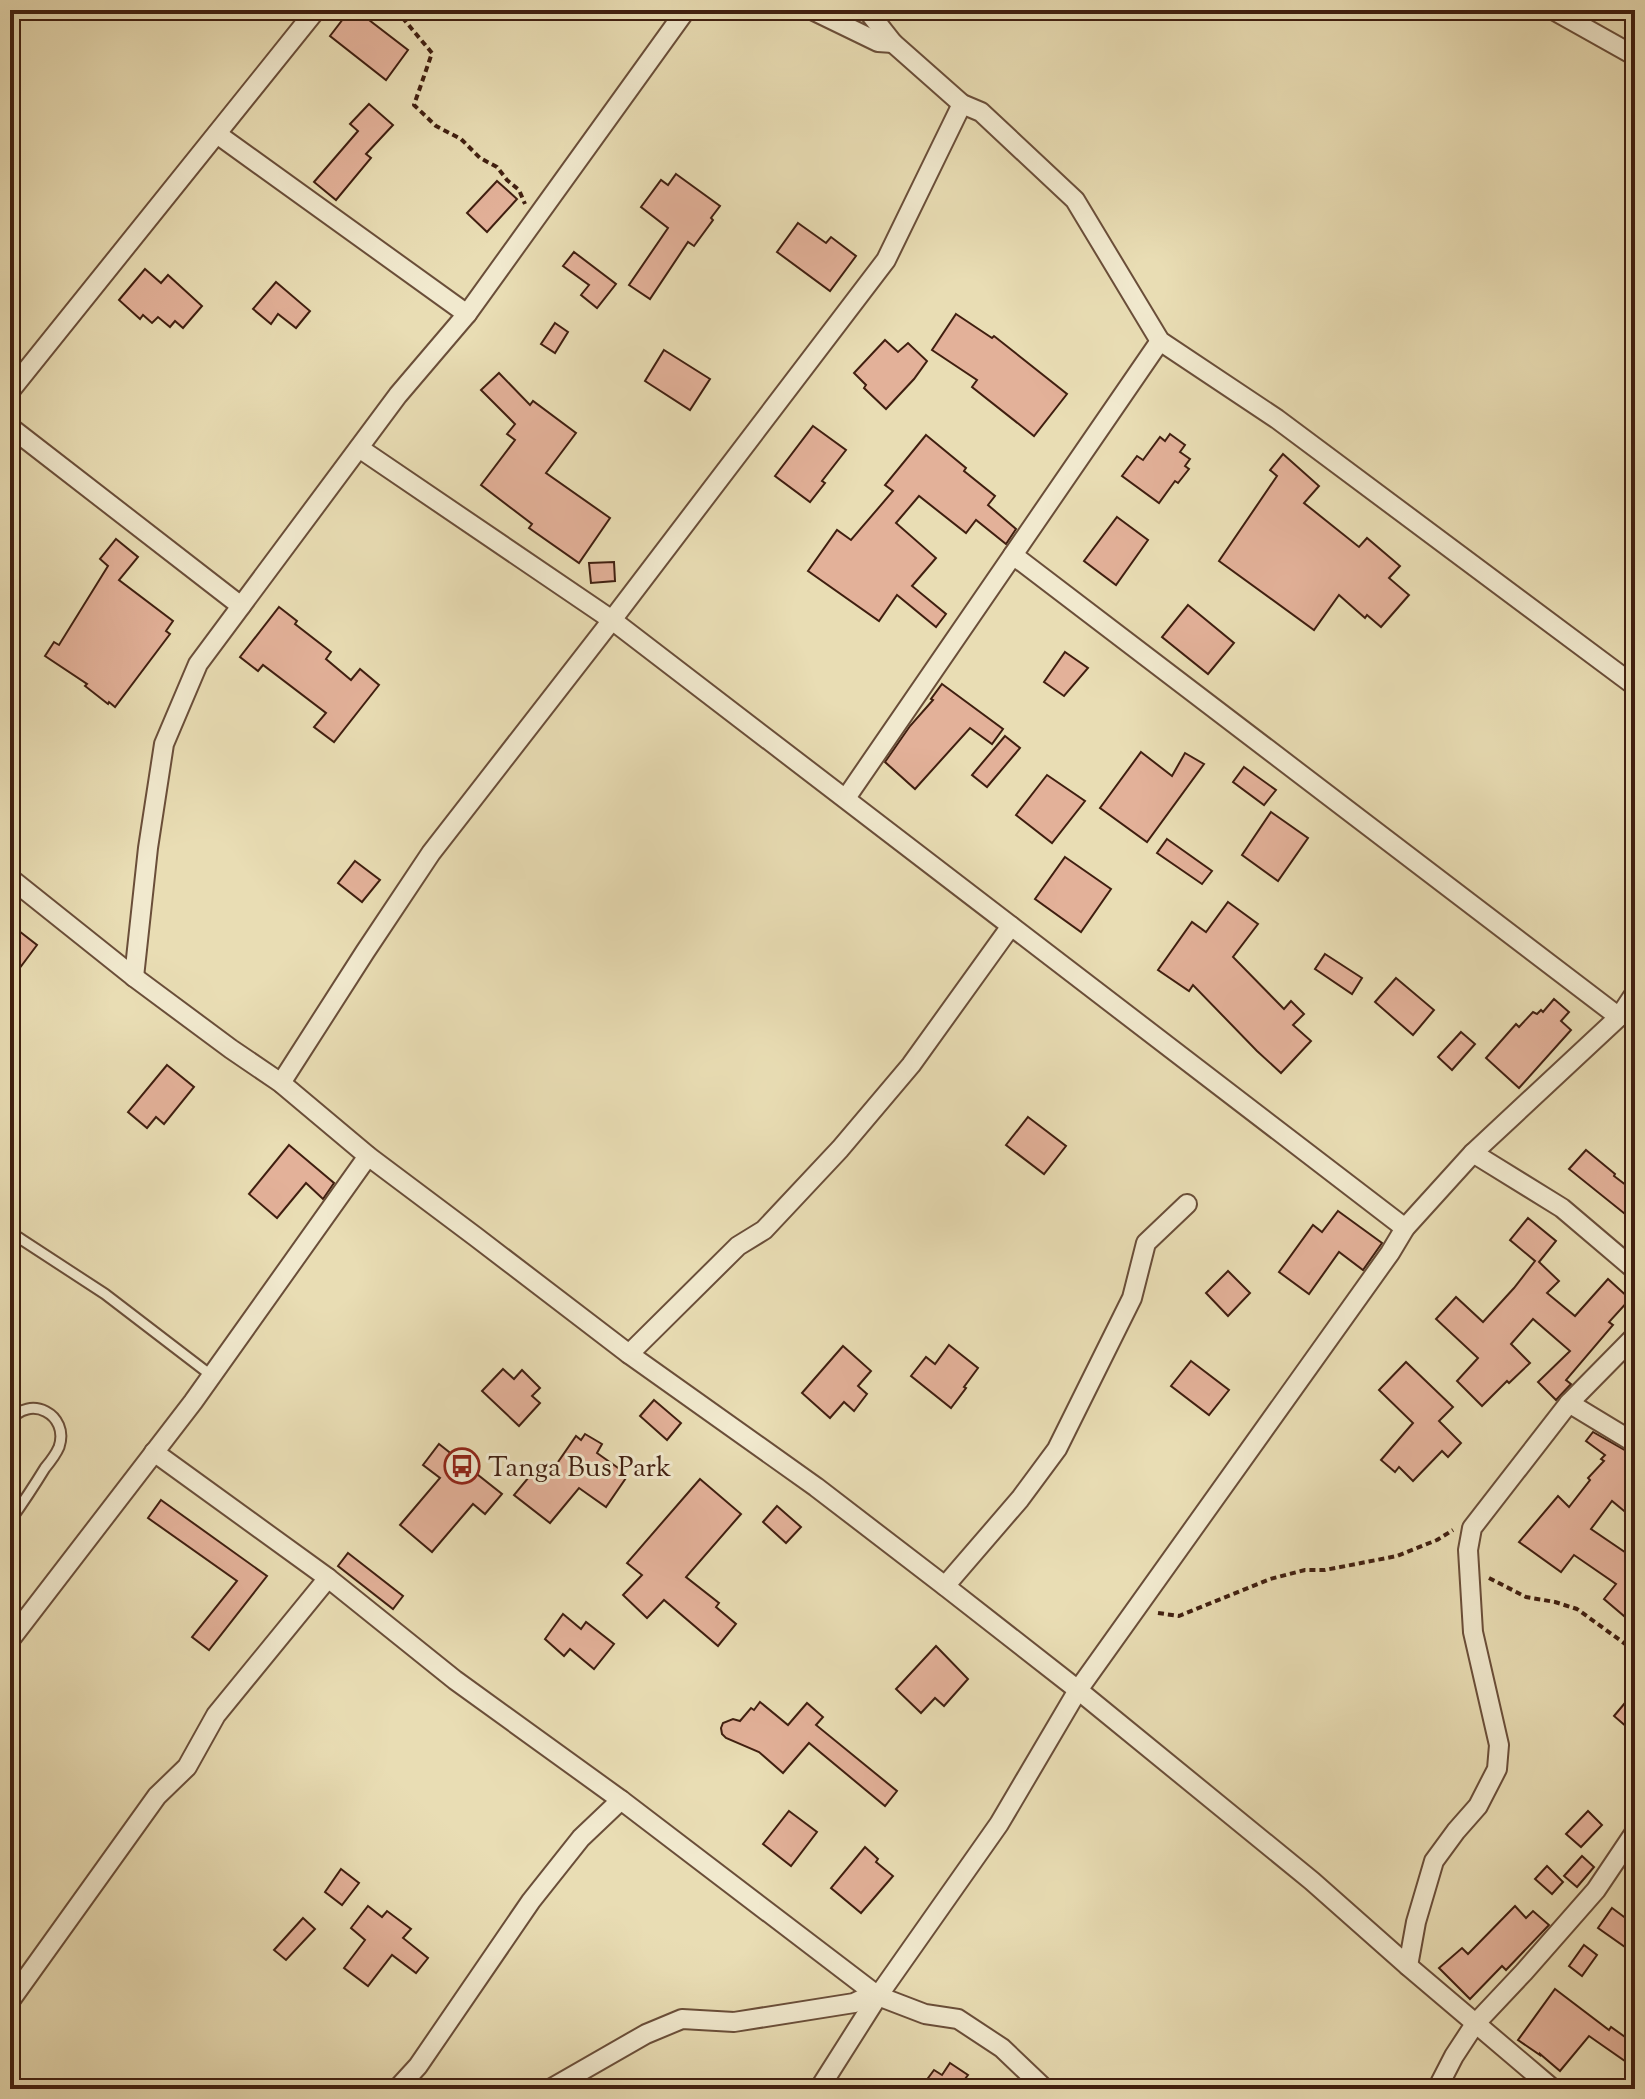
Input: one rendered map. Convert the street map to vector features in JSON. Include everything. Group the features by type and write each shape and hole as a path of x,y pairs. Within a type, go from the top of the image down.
{"street":[{"path":"10,391 316,10"},
{"path":"134,977 148,848 164,744 198,664 398,395 467,314 686,10"},
{"path":"812,10 878,42 893,43"},
{"path":"867,10 893,43 962,104 981,112 1075,200 1160,341 1277,419 1635,686"},
{"path":"1553,10 1635,56"},
{"path":"281,1083 431,853 886,260 962,104"},
{"path":"217,134 467,314"},
{"path":"846,798 1160,341"},
{"path":"10,427 241,606"},
{"path":"359,448 612,620 1405,1228"},
{"path":"1013,555 1619,1017"},
{"path":"10,878 134,977 281,1083 368,1156 629,1354 816,1487 1078,1690 1312,1881 1553,2089"},
{"path":"629,1354 738,1246 764,1230 840,1149 911,1065 1011,926"},
{"path":"819,2089 877,1994 999,1824 1078,1690 1405,1228 1473,1153 1619,1017 1635,993"},
{"path":"1473,1153 1562,1208 1635,1270"},
{"path":"12,1634 212,1376 368,1156"},
{"path":"945,1586 1020,1499 1057,1449 1132,1298 1146,1243 1187,1204"},
{"path":"1408,1966 1416,1922 1434,1861 1478,1806 1497,1769 1499,1745 1473,1632 1468,1550 1472,1528 1569,1403 1635,1336"},
{"path":"1569,1403 1635,1443"},
{"path":"154,1452 328,1578 455,1680 621,1800 877,1994 925,2014 958,2019 1002,2048 1045,2089"},
{"path":"10,2001 157,1796 187,1767 216,1715 328,1578"},
{"path":"397,2089 418,2066 531,1901 581,1838 621,1800"},
{"path":"1437,2089 1475,2024 1596,1890 1635,1832"},
{"path":"550,2089 646,2034 682,2019 734,2022 854,2003 877,1994"}],"lane":[{"path":"10,1232 105,1294 212,1376"},
{"path":"10,1248 20,1239"},
{"path":"10,1421 14,1415 29,1409 45,1409 55,1418 61,1432 59,1448 10,1521"}],"path":[{"path":"396,10 432,53 414,105 436,126 461,139 480,158 497,167 519,190 533,224"},
{"path":"1136,1609 1179,1616 1270,1579 1305,1570 1325,1570 1397,1556 1437,1540 1483,1513"},
{"path":"1469,1567 1526,1597 1577,1609 1635,1651"}],"building":[{"path":"350,10 356,10 408,50 386,80 330,36"},
{"path":"369,104 393,125 366,154 371,158 336,200 314,182 358,131 350,124"},
{"path":"676,174 720,206 694,246 688,242 650,299 629,285 668,228 641,207 661,180 668,185"},
{"path":"497,181 517,199 487,232 467,213"},
{"path":"798,223 826,243 831,237 856,256 830,291 777,252"},
{"path":"574,252 616,284 597,308 581,295 589,285 563,266"},
{"path":"145,269 161,283 168,275 202,306 183,328 175,321 170,327 158,317 152,323 143,315 140,319 119,300"},
{"path":"276,282 310,311 296,328 278,314 271,324 253,309"},
{"path":"956,314 992,338 994,336 1067,394 1034,436 972,387 977,380 932,350"},
{"path":"555,323 568,332 555,353 541,344"},
{"path":"885,340 898,352 908,343 927,361 886,409 864,388 866,385 854,373"},
{"path":"664,350 710,379 690,410 645,381"},
{"path":"499,373 530,405 533,401 576,433 546,473 610,518 579,563 529,528 532,524 481,485 515,440 507,434 515,424 481,390"},
{"path":"813,426 846,450 810,502 775,476"},
{"path":"1170,434 1185,445 1180,452 1190,459 1185,466 1189,469 1178,483 1175,481 1159,503 1122,476 1137,456 1143,460 1160,437 1165,441"},
{"path":"926,435 995,496 988,505 1016,529 1006,544 976,520 966,533 919,496 896,523 936,558 912,586 946,614 936,627 897,595 879,621 808,571 837,530 851,540 893,491 885,485"},
{"path":"1283,454 1319,486 1304,503 1359,547 1367,538 1400,566 1389,578 1409,595 1381,627 1367,615 1365,618 1339,595 1314,630 1219,561 1277,476 1270,470"},
{"path":"1117,517 1148,540 1116,585 1084,561"},
{"path":"116,539 138,557 119,580 173,621 166,631 170,634 115,707 45,656 54,642 59,645 108,566 100,559"},
{"path":"614,562 615,581 591,583 589,563"},
{"path":"1188,605 1234,643 1208,674 1162,637"},
{"path":"279,607 331,652 326,659 351,680 360,669 379,685 334,742 314,727 326,713 263,665 258,671 240,657"},
{"path":"1065,652 1088,668 1064,696 1044,682"},
{"path":"942,684 1003,729 992,744 970,728 915,789 885,762"},
{"path":"1005,736 1020,748 987,787 972,775"},
{"path":"1141,752 1172,776 1185,753 1204,764 1147,842 1100,808"},
{"path":"1244,767 1276,790 1264,805 1233,782"},
{"path":"1047,775 1085,801 1052,843 1016,815"},
{"path":"1271,812 1308,838 1278,881 1242,855"},
{"path":"1167,839 1212,871 1202,884 1157,853"},
{"path":"1065,857 1111,889 1081,932 1035,899"},
{"path":"355,861 380,880 362,902 338,883"},
{"path":"1228,902 1258,924 1233,957 1284,1009 1291,1001 1304,1014 1293,1025 1311,1041 1281,1073 1193,985 1189,991 1158,970 1192,922 1206,932"},
{"path":"10,924 37,945 10,981"},
{"path":"1325,954 1362,978 1352,994 1315,969"},
{"path":"1396,978 1434,1010 1413,1035 1375,1002"},
{"path":"1554,999 1569,1012 1561,1021 1571,1030 1519,1088 1486,1058 1516,1024 1519,1027 1533,1012 1543,1012"},
{"path":"1461,1032 1475,1044 1452,1070 1438,1057"},
{"path":"167,1065 194,1087 164,1124 156,1117 147,1128 128,1112"},
{"path":"1028,1117 1066,1146 1044,1174 1006,1145"},
{"path":"289,1145 334,1183 323,1199 306,1183 277,1218 249,1194"},
{"path":"1586,1150 1635,1192 1635,1222 1569,1169"},
{"path":"1338,1211 1382,1243 1363,1270 1339,1252 1309,1294 1279,1272 1313,1225 1322,1232"},
{"path":"1528,1218 1556,1241 1539,1262 1559,1281 1547,1293 1575,1316 1608,1279 1630,1299 1609,1322 1613,1325 1566,1380 1571,1384 1556,1400 1538,1382 1570,1351 1533,1319 1511,1344 1530,1363 1482,1406 1457,1381 1478,1358 1436,1319 1456,1297 1483,1322 1514,1288 1535,1261 1510,1240"},
{"path":"1228,1271 1250,1293 1228,1316 1206,1293"},
{"path":"949,1345 978,1368 951,1408 911,1376 926,1357 935,1364"},
{"path":"843,1346 871,1371 858,1386 867,1394 854,1411 844,1402 830,1418 802,1393"},
{"path":"1191,1361 1229,1390 1209,1415 1171,1386"},
{"path":"1406,1362 1453,1407 1439,1421 1461,1443 1448,1457 1442,1451 1413,1481 1399,1467 1395,1472 1381,1460 1413,1423 1379,1390"},
{"path":"503,1369 514,1379 522,1370 540,1388 532,1396 540,1403 519,1426 482,1391"},
{"path":"654,1400 681,1423 667,1440 640,1416"},
{"path":"1593,1432 1635,1456 1635,1520 1612,1501 1591,1529 1635,1559 1635,1602 1624,1616 1604,1599 1616,1584 1574,1555 1561,1572 1519,1542 1558,1496 1569,1507 1590,1480 1588,1478 1604,1461 1601,1459 1605,1455 1586,1441"},
{"path":"585,1434 602,1444 597,1453 628,1475 606,1507 579,1488 550,1523 514,1495 538,1466 549,1475 576,1436 581,1440"},
{"path":"439,1444 502,1494 485,1514 473,1504 432,1552 400,1525 440,1478 423,1465"},
{"path":"700,1479 741,1514 686,1577 719,1603 716,1607 736,1624 718,1646 664,1600 647,1618 623,1595 642,1575 627,1563"},
{"path":"161,1500 267,1576 209,1650 192,1637 237,1581 148,1518"},
{"path":"777,1506 801,1527 786,1543 763,1522"},
{"path":"348,1553 403,1596 393,1609 338,1566"},
{"path":"563,1614 581,1629 586,1622 614,1644 594,1669 570,1649 564,1656 545,1639"},
{"path":"936,1646 968,1679 944,1706 935,1698 921,1713 896,1689"},
{"path":"1635,1691 1635,1734 1614,1716"},
{"path":"760,1702 788,1725 807,1703 823,1717 816,1725 897,1791 885,1806 809,1743 783,1773 759,1752 722,1734 723,1723 733,1719 740,1721"},
{"path":"789,1811 817,1832 791,1866 763,1844"},
{"path":"1588,1811 1602,1825 1581,1847 1566,1834"},
{"path":"865,1847 878,1859 876,1862 893,1876 861,1913 831,1888"},
{"path":"1582,1856 1594,1867 1577,1887 1564,1876"},
{"path":"1547,1866 1563,1882 1552,1894 1535,1879"},
{"path":"341,1869 359,1883 342,1905 325,1892"},
{"path":"368,1906 382,1917 387,1911 411,1929 403,1938 428,1958 416,1973 392,1955 368,1986 344,1968 365,1940 351,1928"},
{"path":"1515,1906 1526,1918 1533,1911 1549,1925 1506,1970 1502,1966 1470,1999 1439,1968 1462,1948 1468,1954"},
{"path":"1612,1908 1635,1925 1635,1954 1598,1928"},
{"path":"303,1918 315,1929 286,1960 274,1950"},
{"path":"1584,1945 1597,1955 1582,1976 1569,1966"},
{"path":"1555,1989 1609,2030 1611,2027 1635,2044 1635,2068 1589,2036 1560,2071 1518,2040"},
{"path":"950,2063 968,2075 959,2087 962,2089 920,2089 934,2070 942,2075"}],"place":[{"name":"Tanga Bus Park","path":"462,1466"}]}
